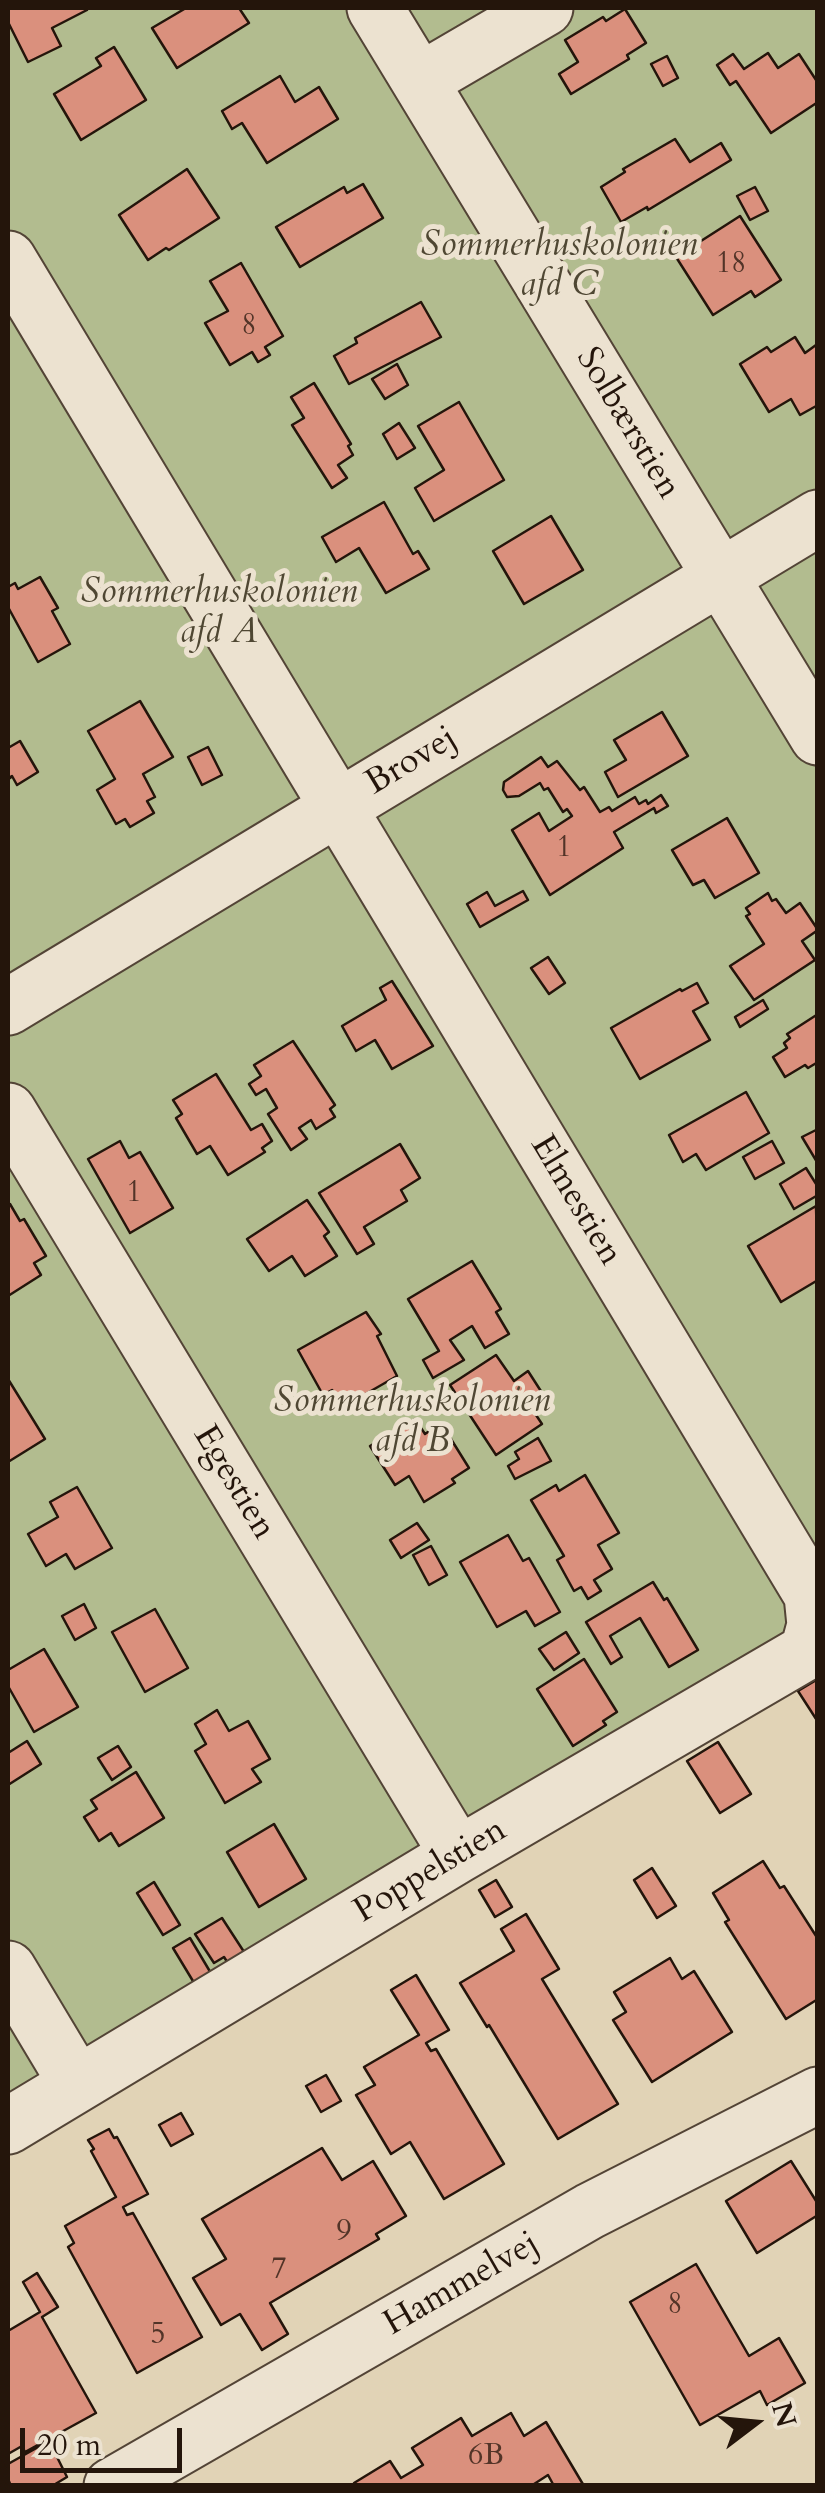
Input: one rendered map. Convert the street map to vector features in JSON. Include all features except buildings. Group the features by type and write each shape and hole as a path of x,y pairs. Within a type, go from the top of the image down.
{"street":[{"name":"Solbærstien","path":"375,8 818,737"},
{"path":"420,82 545,8"},
{"name":"Elmestien","path":"8,259 812,1595"},
{"name":"Brovej","path":"8,1007 818,518"},
{"name":"Egestien","path":"8,1111 458,1855"},
{"name":"Poppelstien","path":"8,2126 458,1855 808,1651 815,1625 812,1595"},
{"path":"8,1969 77,2084"},
{"name":"Hammelvej","path":"112,2486 590,2211 818,2096"}],"green space":[{"path":"8,8 817,8 817,1658 8,2149"}],"park label":[{"name":"Sommerhuskolonien afd C","path":"559,267"},
{"name":"Sommerhuskolonien afd A","path":"219,614"},
{"name":"Sommerhuskolonien afd B","path":"412,1423"}]}
